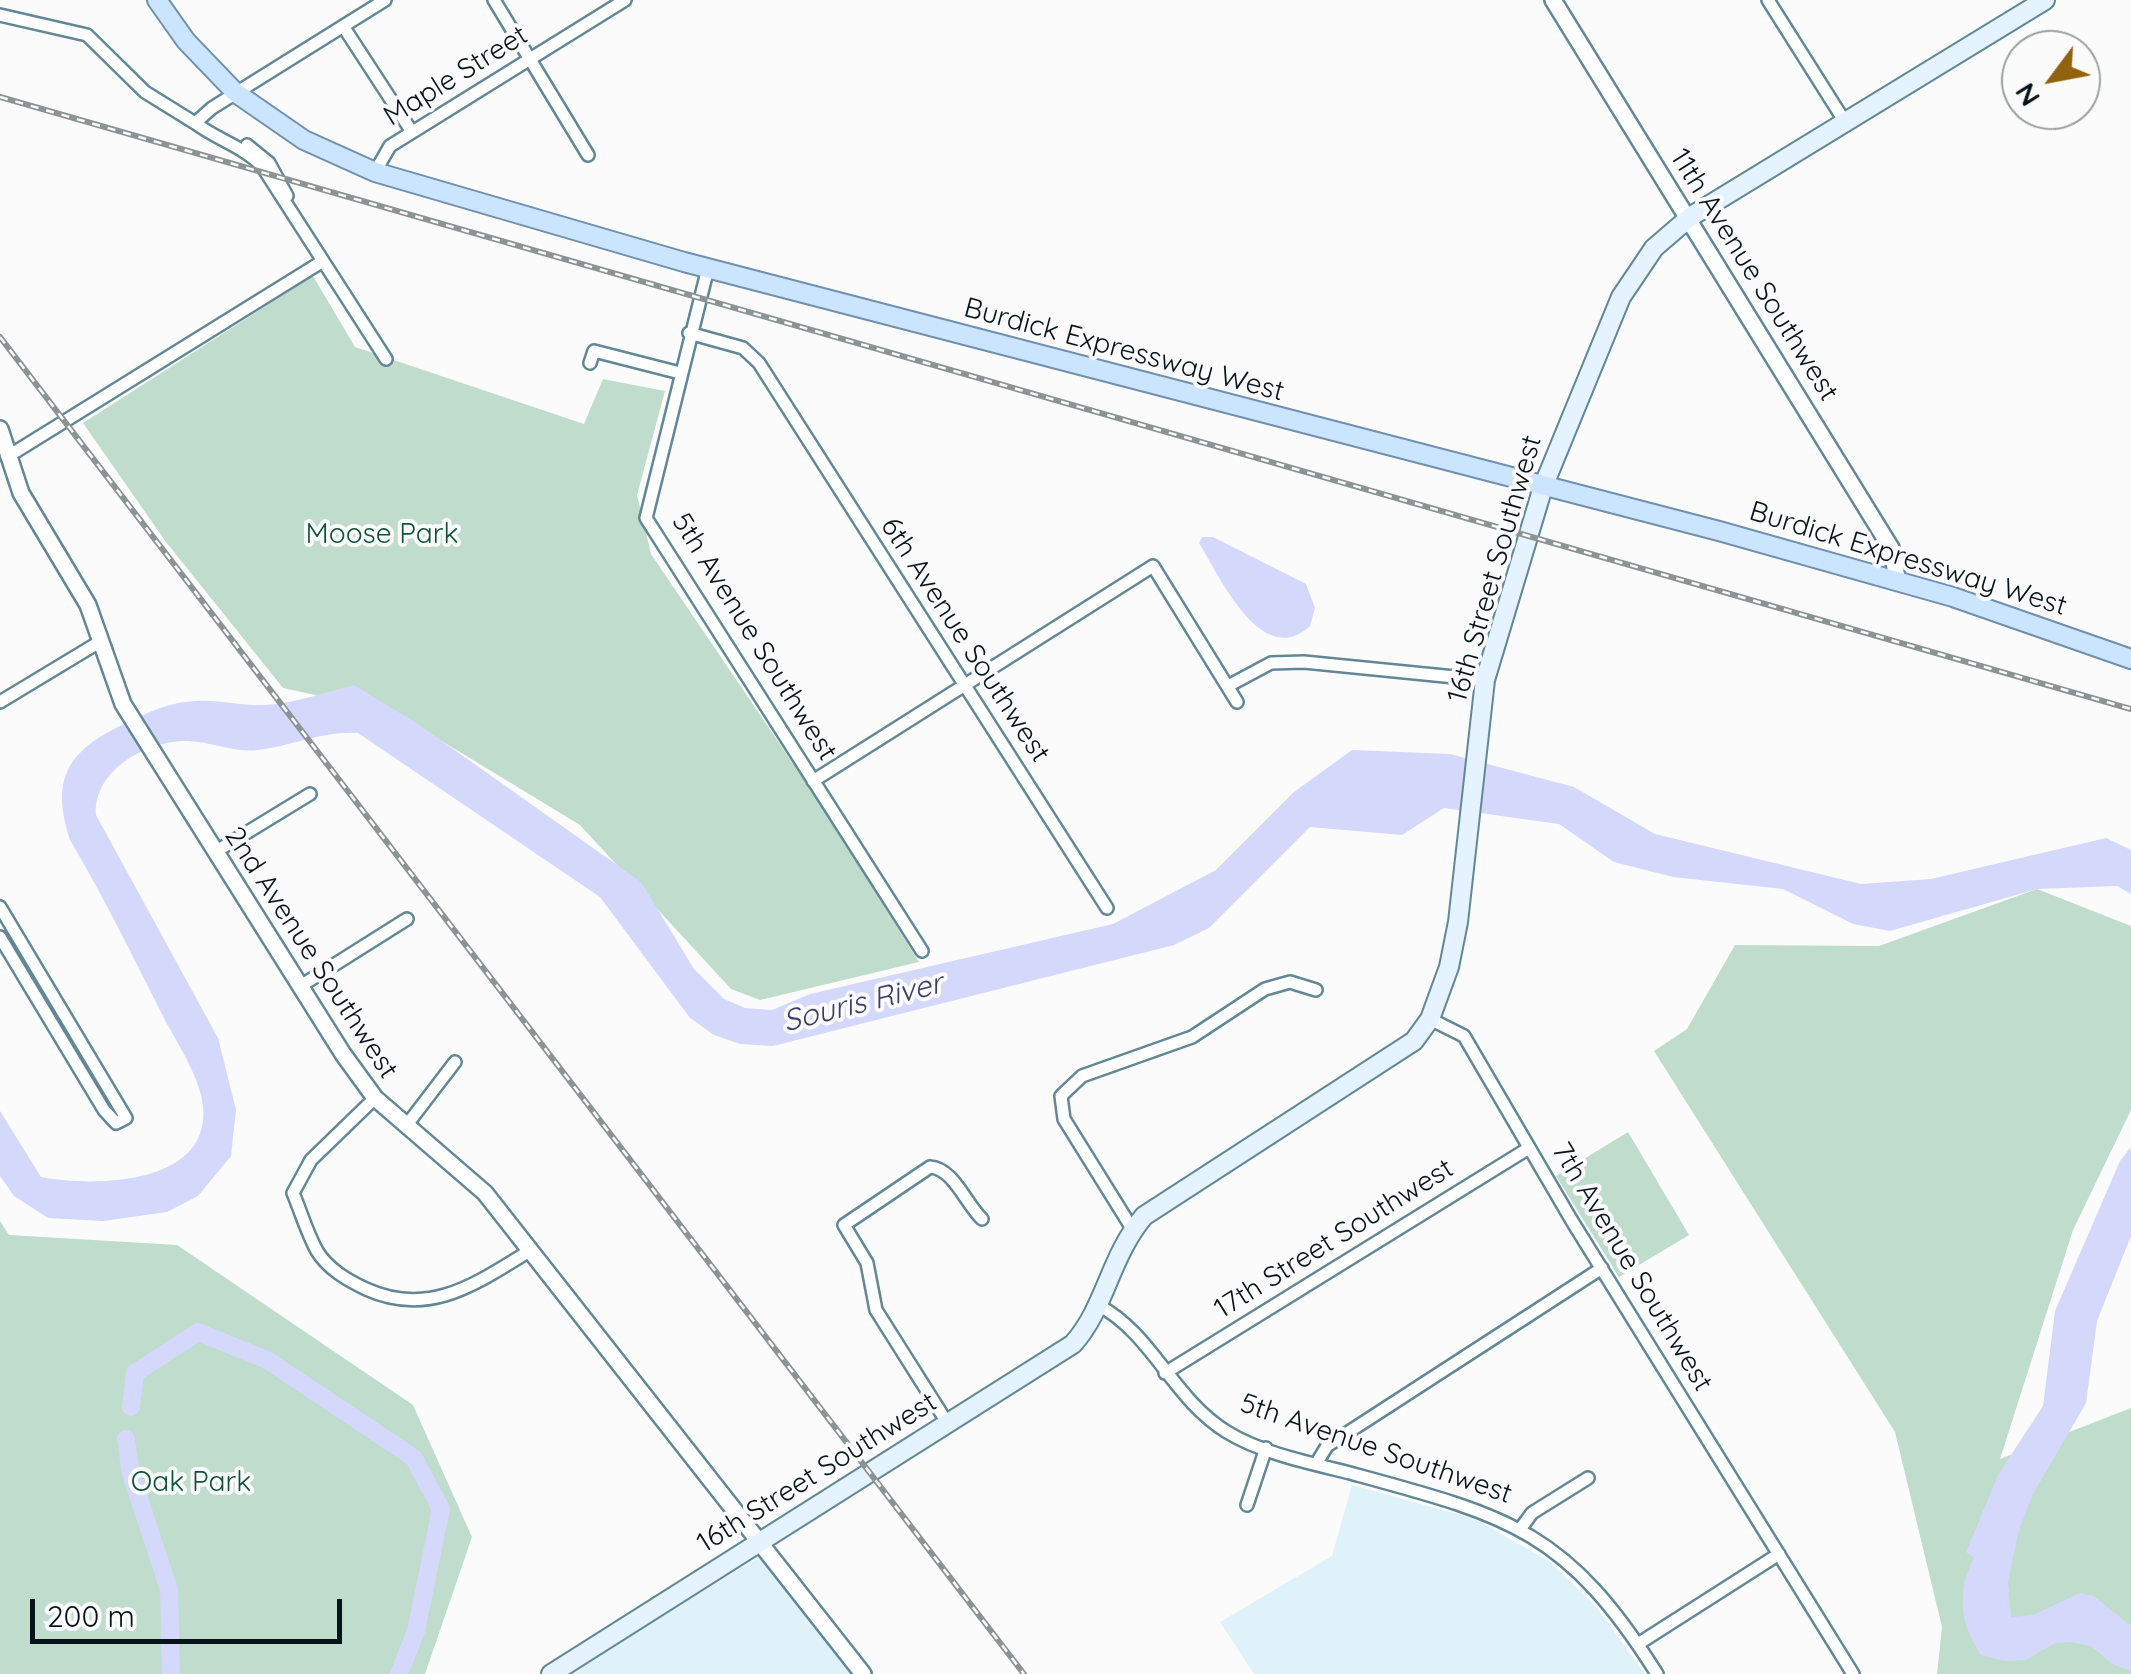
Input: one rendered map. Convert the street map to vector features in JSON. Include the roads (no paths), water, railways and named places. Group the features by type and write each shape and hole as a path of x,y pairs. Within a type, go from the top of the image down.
{"main road":[{"name":"Burdick Expressway West","path":"157,0 186,41 236,93 304,140 375,172 708,268 1898,582 2023,619 2131,659"},
{"name":"16th Street Southwest","path":"1133,1230 1161,1203 1380,1067 1414,1041 1430,1019 1458,922 1486,680 1543,488 1620,296 1654,248 1690,217 2044,0"},
{"path":"1098,1305 1114,1259 1133,1230"},
{"name":"16th Street Southwest","path":"551,1674 1072,1344 1098,1305"}],"street":[{"path":"195,124 236,93 385,0"},
{"path":"494,0 588,155"},
{"name":"Maple Street","path":"375,172 390,146 624,0"},
{"name":"11th Avenue Southwest","path":"1553,0 1892,548 1898,582"},
{"path":"1768,0 1845,122"},
{"path":"0,15 87,36 144,92 195,124 261,153 323,261 386,359"},
{"path":"343,26 412,132"},
{"path":"7,457 323,261"},
{"name":"5th Avenue Southwest","path":"708,268 646,518 922,952"},
{"name":"6th Avenue Southwest","path":"690,333 750,353 1107,908"},
{"path":"590,363 594,351 680,373"},
{"name":"2nd Avenue Southwest","path":"0,430 21,493 88,605 123,704 299,987 375,1098 485,1193 863,1674"},
{"path":"813,781 1154,566 1237,702"},
{"path":"0,685 4,700 102,641"},
{"path":"1228,686 1271,662 1486,680"},
{"path":"215,852 310,794"},
{"path":"0,907 126,1118 116,1124 104,1110 0,938"},
{"path":"299,987 407,919"},
{"path":"1133,1230 1064,1119 1061,1096 1082,1076 1192,1037 1265,988 1290,982 1316,990"},
{"name":"7th Avenue Southwest","path":"1430,1019 1464,1036 1853,1674"},
{"path":"406,1126 455,1062"},
{"path":"375,1098 310,1160 294,1193 318,1253 344,1279 376,1294 417,1302 440,1300 532,1250"},
{"name":"17th Street Southwest","path":"1164,1373 1529,1148"},
{"path":"948,1424 876,1310 867,1264 844,1224 930,1167 940,1168 982,1219"},
{"path":"1316,1464 1327,1446 1602,1268"},
{"name":"5th Avenue Southwest","path":"1098,1305 1133,1326 1164,1373 1188,1400 1228,1432 1316,1464 1484,1512 1521,1528 1586,1578 1638,1644 1656,1674"},
{"path":"1247,1506 1266,1448"},
{"path":"1521,1528 1532,1513 1588,1478"},
{"path":"1638,1644 1779,1554"}],"water":[{"path":"1202,537 1213,537 1306,584 1315,608 1310,626 1292,637 1275,637 1259,628 1218,576 1199,543"},
{"name":"Souris River","path":"354,685 418,724 641,882 694,969 724,999 745,1008 772,1010 810,994 1113,924 1216,870 1294,792 1352,750 1450,754 1574,787 1655,834 1861,884 1931,879 2106,838 2131,850 2131,894 2117,886 2037,889 1890,931 1853,924 1783,889 1673,877 1614,862 1559,824 1444,808 1402,835 1310,827 1209,928 1174,945 773,1046 740,1044 714,1035 690,1018 600,897 358,733 332,734 250,751 173,742 140,752 113,772 97,799 96,815 218,1038 236,1110 231,1156 198,1196 167,1212 103,1221 48,1218 14,1196 0,1176 0,1111 41,1177 89,1181 144,1175 169,1166 188,1152 200,1132 203,1106 188,1062 70,840 62,803 63,787 74,760 98,738 173,704 275,704"},
{"path":"2131,1147 2131,1236 2097,1321 2086,1403 2032,1496 2018,1533 2008,1582 2011,1617 2033,1615 2080,1593 2094,1596 2131,1626 2131,1671 2112,1664 2091,1646 2071,1642 2055,1643 2026,1660 2005,1661 1981,1655 1963,1608 1965,1584 1974,1558 1966,1552 1998,1475 2043,1406 2055,1311 2120,1161"}],"waterway":[{"path":"131,1407 135,1373 198,1332 267,1360 414,1458 441,1509 416,1631 399,1674"},
{"path":"126,1439 131,1474 169,1590 171,1674"}],"railway":[{"path":"0,97 2131,709"},
{"path":"0,337 1024,1674"}],"park label":[{"name":"Moose Park","path":"382,535"},
{"name":"Oak Park","path":"191,1483"}]}
